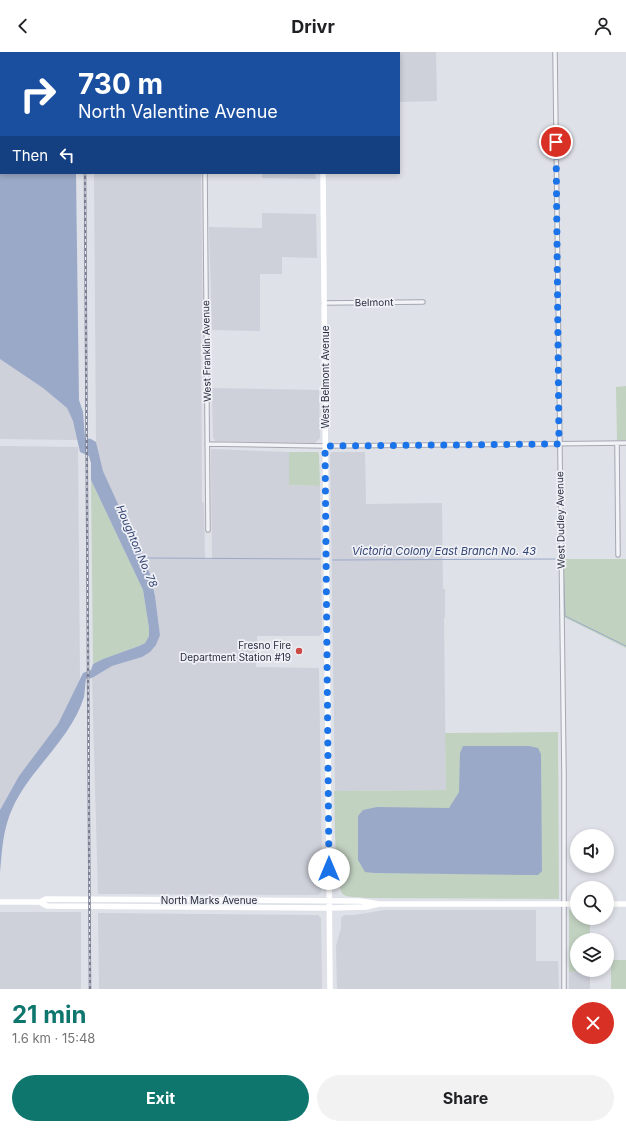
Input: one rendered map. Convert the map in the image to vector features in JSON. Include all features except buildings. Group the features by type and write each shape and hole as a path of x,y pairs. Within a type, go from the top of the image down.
{"main road":[{"name":"West Belmont Avenue","path":"323,174 330,989"},
{"name":"North Marks Avenue","path":"0,902 40,902 46,899 360,901 379,904 570,904"},
{"name":"North Marks Avenue","path":"40,902 46,906 330,908 366,907 379,904"},
{"path":"614,904 626,904"}],"street":[{"name":"West Dudley Avenue","path":"555,52 564,774 564,989"},
{"name":"West Franklin Avenue","path":"204,174 208,530"},
{"name":"Belmont","path":"324,303 423,302"},
{"path":"208,444 325,446 626,444"},
{"path":"617,444 618,556"}],"shaded area":[{"path":"400,52 436,52 437,101 400,102"},
{"path":"94,174 201,174 203,330 201,331 202,502 204,503 205,559 212,559 211,449 289,452 289,485 320,486 322,633 319,636 257,636 256,667 319,668 322,864 321,893 318,895 98,894 92,678 112,666 142,657 160,635 155,596 150,574 103,471 96,442"},
{"path":"262,174 315,174 316,179 262,178"},
{"path":"262,213 316,214 317,258 282,257 282,274 260,274 260,331 212,330 209,227 262,228"},
{"path":"0,359 43,388 67,408 73,421 78,440 0,439"},
{"path":"212,388 319,390 320,438 315,443 215,441 213,437"},
{"path":"0,446 78,447 80,679 58,724 19,776 0,810"},
{"path":"332,452 365,452 366,504 442,503 443,589 445,589 446,790 335,791 330,454"},
{"path":"385,910 536,910 536,961 558,961 559,989 337,989 336,946 341,928 341,918 344,915 354,915"},
{"path":"0,912 81,912 81,989 0,989"},
{"path":"98,913 318,915 321,918 322,989 99,989"},
{"path":"569,972 570,977 590,977 590,989 569,989"}],"green space":[{"path":"626,386 626,440 617,440 616,387"},
{"path":"289,452 318,452 320,486 289,485"},
{"path":"91,480 143,590 149,628 149,636 145,643 93,664"},
{"path":"563,559 626,559 626,648 564,617"},
{"path":"558,732 559,899 368,898 344,895 338,879 334,791 446,790 445,733"},
{"path":"570,910 570,925 590,925 590,933 570,933 569,972"},
{"path":"614,960 626,960 626,989 611,989 611,977 614,977"}],"water":[{"name":"Houghton No. 78","path":"0,174 76,174 79,400 83,412 85,438 96,442 103,471 150,574 155,596 160,635 156,645 150,652 142,657 112,666 92,678 86,679 84,697 78,712 61,740 30,779 13,807 5,831 0,873 0,810 19,776 58,724 83,673 91,670 93,664 103,659 145,643 149,636 149,628 143,590 91,480 91,463 89,456 80,452 73,421 67,408 43,388 0,359"},
{"path":"463,746 529,746 538,748 541,754 542,871 538,875 365,872 358,860 358,816 363,810 377,807 449,808 459,792 460,753"}],"waterway":[{"name":"Victoria Colony East Branch No. 43","path":"142,558 320,559"},
{"name":"Victoria Colony East Branch No. 43","path":"333,560 557,559"},
{"name":"Victoria Colony East Branch No. 43","path":"563,561 565,616 626,646"}],"railway":[{"path":"85,174 90,989"}],"place":[{"name":"Fresno Fire Department Station #19","path":"299,651"}],"route":[{"path":"329,869 325,446 559,444 556,142"}]}
